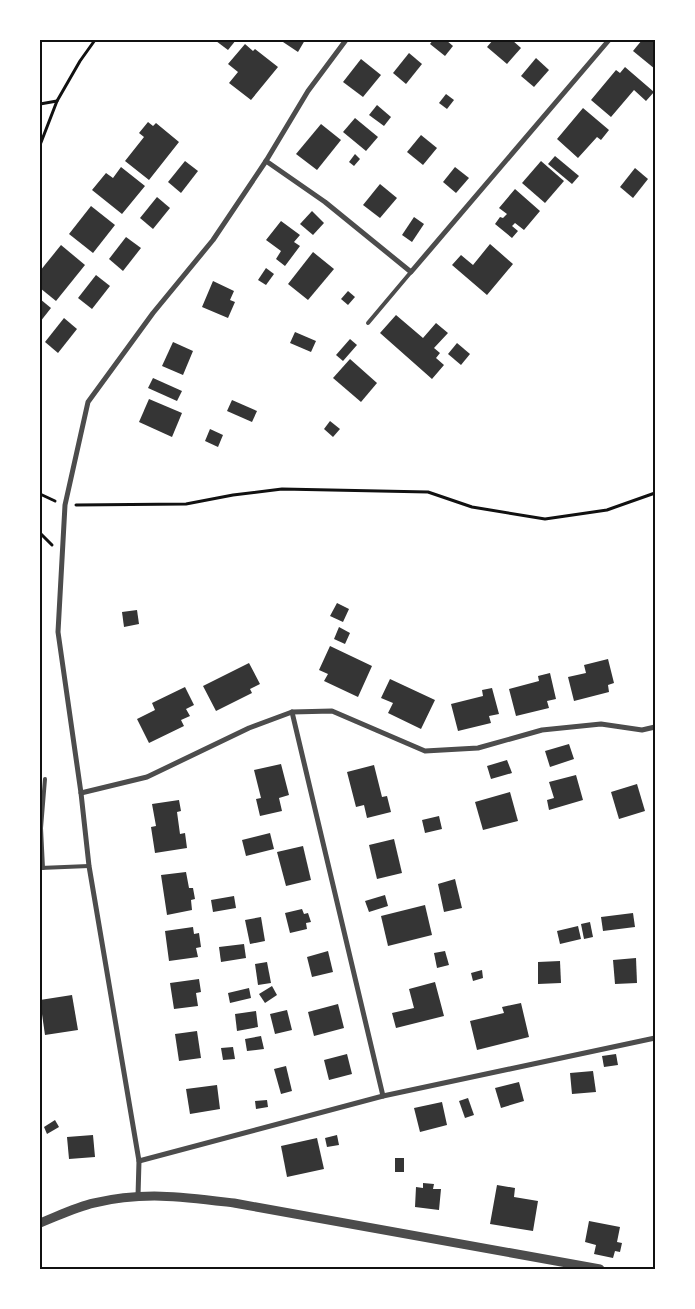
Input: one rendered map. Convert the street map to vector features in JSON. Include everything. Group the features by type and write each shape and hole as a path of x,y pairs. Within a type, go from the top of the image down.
{"street":[{"path":"138,1196 139,1161 89,866 81,793 58,632 65,505 88,402 153,312 213,240 266,161 308,91 346,40"},
{"path":"266,161 325,202 411,272 610,40"},
{"path":"81,793 146,777 249,728 292,712 332,711 425,751 478,748 542,730 601,724 642,730 655,727"},
{"path":"292,712 383,1096"},
{"path":"139,1161 383,1096 655,1038"},
{"path":"40,1223 93,1203 138,1196 174,1195 234,1203 600,1269"}],"lane":[{"path":"368,323 411,272"},
{"path":"45,779 41,828 42,868 89,866"}],"path":[{"path":"40,145 57,101 80,61 95,40"},
{"path":"40,104 57,101"},
{"path":"40,494 65,505 186,504 233,495 282,489 428,492 472,507 545,518 606,510 655,494"}],"building":[{"path":"236,40 228,50 216,41"},
{"path":"280,40 305,40 298,52"},
{"path":"433,40 446,40 453,46 445,56 430,44"},
{"path":"493,40 512,40 521,48 507,64 487,47"},
{"path":"642,40 655,40 655,69 633,51"},
{"path":"245,44 253,51 255,49 278,67 251,100 229,83 238,72 228,64"},
{"path":"409,53 422,64 406,84 393,73"},
{"path":"536,58 549,70 534,87 521,76"},
{"path":"361,59 381,75 363,97 343,82"},
{"path":"625,67 654,92 646,101 634,90 611,117 591,100 616,70 620,73"},
{"path":"446,94 454,100 447,109 439,103"},
{"path":"377,105 391,117 384,126 369,115"},
{"path":"583,108 609,130 601,140 597,137 578,158 557,139"},
{"path":"355,118 378,137 366,151 343,132"},
{"path":"148,122 153,126 156,123 179,142 149,180 125,161 144,137 139,133"},
{"path":"321,124 341,140 317,170 296,154"},
{"path":"421,135 437,148 423,165 407,152"},
{"path":"355,154 360,159 354,166 349,162"},
{"path":"555,156 579,176 572,184 548,164"},
{"path":"185,161 198,171 181,193 168,182"},
{"path":"541,161 564,181 545,203 522,183"},
{"path":"121,167 145,186 122,214 92,190 106,173 113,178"},
{"path":"455,167 469,178 456,193 443,182"},
{"path":"635,168 648,179 633,198 620,187"},
{"path":"380,184 397,198 380,218 363,205"},
{"path":"515,189 540,211 524,230 515,223 512,226 518,231 512,238 495,224 500,217 503,218 507,214 499,208"},
{"path":"157,197 170,208 153,229 140,218"},
{"path":"91,206 115,225 93,253 69,234"},
{"path":"312,211 324,223 313,235 300,224"},
{"path":"414,217 424,224 412,242 402,235"},
{"path":"281,221 300,235 294,242 300,246 285,266 276,259 281,251 266,240"},
{"path":"126,237 141,248 123,271 109,259"},
{"path":"490,244 513,264 487,295 452,265 461,255 473,265"},
{"path":"61,245 85,265 56,301 40,288 40,271"},
{"path":"313,252 334,269 308,300 288,284"},
{"path":"266,268 274,274 266,285 258,280"},
{"path":"96,275 110,286 92,309 78,298"},
{"path":"213,281 234,291 230,300 235,302 228,318 202,307"},
{"path":"348,291 355,297 348,305 341,299"},
{"path":"40,299 51,308 40,322"},
{"path":"396,315 423,338 436,323 448,333 434,348 440,353 436,358 444,365 432,379 380,333"},
{"path":"64,318 77,329 58,353 45,342"},
{"path":"295,332 316,341 311,352 290,343"},
{"path":"350,339 357,345 343,361 336,355"},
{"path":"173,342 193,351 183,375 162,366"},
{"path":"457,343 470,354 461,365 448,354"},
{"path":"350,359 377,383 361,402 333,378"},
{"path":"153,378 182,391 177,401 148,388"},
{"path":"149,399 182,413 172,437 139,422"},
{"path":"232,400 257,411 252,422 227,411"},
{"path":"330,421 340,429 333,437 324,429"},
{"path":"210,429 223,435 218,447 205,441"},
{"path":"337,603 349,609 343,622 330,616"},
{"path":"137,610 139,624 124,627 122,612"},
{"path":"339,627 350,633 345,644 334,639"},
{"path":"330,646 372,666 358,697 324,681 328,674 319,670"},
{"path":"608,659 614,683 608,685 609,692 574,701 568,677 586,673 584,665"},
{"path":"249,663 260,684 250,689 252,693 216,711 203,686"},
{"path":"550,673 556,699 547,701 549,708 516,716 509,689 539,681 538,676"},
{"path":"390,679 435,700 421,729 388,713 393,703 381,698"},
{"path":"185,687 194,705 186,709 190,716 181,720 184,726 149,743 137,719 155,710 152,703"},
{"path":"492,688 499,714 489,716 491,723 458,731 451,704 483,696 482,690"},
{"path":"569,744 574,759 550,767 545,751"},
{"path":"507,760 512,773 491,779 487,766"},
{"path":"281,764 289,795 279,798 282,811 260,816 256,799 261,798 254,770"},
{"path":"374,765 382,797 387,796 391,812 367,818 364,805 356,807 347,772"},
{"path":"576,775 583,800 549,810 547,800 554,798 549,782"},
{"path":"637,784 645,811 619,819 611,792"},
{"path":"510,792 518,821 483,830 475,802"},
{"path":"179,800 181,811 177,812 180,834 185,833 187,848 155,853 151,827 156,826 152,804"},
{"path":"439,816 442,829 425,833 422,820"},
{"path":"270,833 274,849 246,856 242,840"},
{"path":"394,839 402,873 377,879 369,845"},
{"path":"303,846 311,880 286,886 277,852"},
{"path":"186,872 189,888 193,888 195,899 191,900 192,910 167,915 161,875"},
{"path":"455,879 462,908 444,912 438,884"},
{"path":"385,895 388,906 369,912 365,901"},
{"path":"234,896 236,908 213,912 211,900"},
{"path":"425,905 432,935 388,946 381,916"},
{"path":"302,909 304,914 308,913 311,922 306,923 307,929 290,933 285,913"},
{"path":"633,913 635,927 603,931 601,917"},
{"path":"261,917 265,941 250,944 245,920"},
{"path":"590,922 593,937 584,939 581,924"},
{"path":"578,926 581,939 560,944 557,931"},
{"path":"193,927 194,934 199,933 201,947 196,948 198,957 169,961 165,931"},
{"path":"244,944 246,958 221,962 219,947"},
{"path":"328,951 333,972 312,977 307,957"},
{"path":"445,951 449,965 437,968 434,953"},
{"path":"636,958 637,983 615,984 613,960"},
{"path":"560,961 561,983 538,984 538,962"},
{"path":"267,962 271,983 258,985 255,964"},
{"path":"482,970 483,978 473,981 471,973"},
{"path":"199,979 201,992 196,993 198,1006 174,1009 170,983"},
{"path":"435,982 444,1016 396,1028 392,1013 414,1008 409,989"},
{"path":"272,986 277,995 265,1003 259,994"},
{"path":"249,988 251,998 230,1003 228,993"},
{"path":"72,995 78,1030 45,1035 40,1000"},
{"path":"521,1003 529,1037 477,1050 470,1021 504,1013 502,1007"},
{"path":"338,1004 344,1028 314,1036 308,1012"},
{"path":"287,1010 292,1030 275,1034 270,1014"},
{"path":"256,1011 258,1027 237,1031 235,1014"},
{"path":"197,1031 201,1058 179,1061 175,1034"},
{"path":"261,1036 264,1049 247,1051 245,1039"},
{"path":"233,1047 235,1059 223,1060 221,1048"},
{"path":"347,1054 352,1074 329,1080 324,1060"},
{"path":"616,1054 618,1065 604,1067 602,1056"},
{"path":"286,1066 292,1091 281,1094 274,1069"},
{"path":"593,1071 596,1092 572,1094 570,1073"},
{"path":"519,1082 524,1101 501,1108 495,1088"},
{"path":"217,1085 220,1109 190,1114 186,1089"},
{"path":"468,1098 474,1115 465,1118 459,1101"},
{"path":"267,1100 268,1107 256,1109 255,1101"},
{"path":"442,1102 447,1125 420,1132 414,1108"},
{"path":"55,1120 59,1127 47,1134 44,1127"},
{"path":"93,1135 95,1157 69,1159 67,1137"},
{"path":"337,1135 339,1145 327,1147 325,1138"},
{"path":"317,1138 324,1169 287,1177 281,1146"},
{"path":"395,1158 404,1158 404,1172 395,1172"},
{"path":"423,1183 434,1184 433,1189 441,1189 439,1210 415,1207 416,1187 423,1188"},
{"path":"497,1185 515,1188 514,1197 538,1201 533,1231 490,1224"},
{"path":"589,1221 620,1227 617,1242 622,1243 620,1252 615,1251 613,1258 594,1254 596,1245 585,1242"}]}
